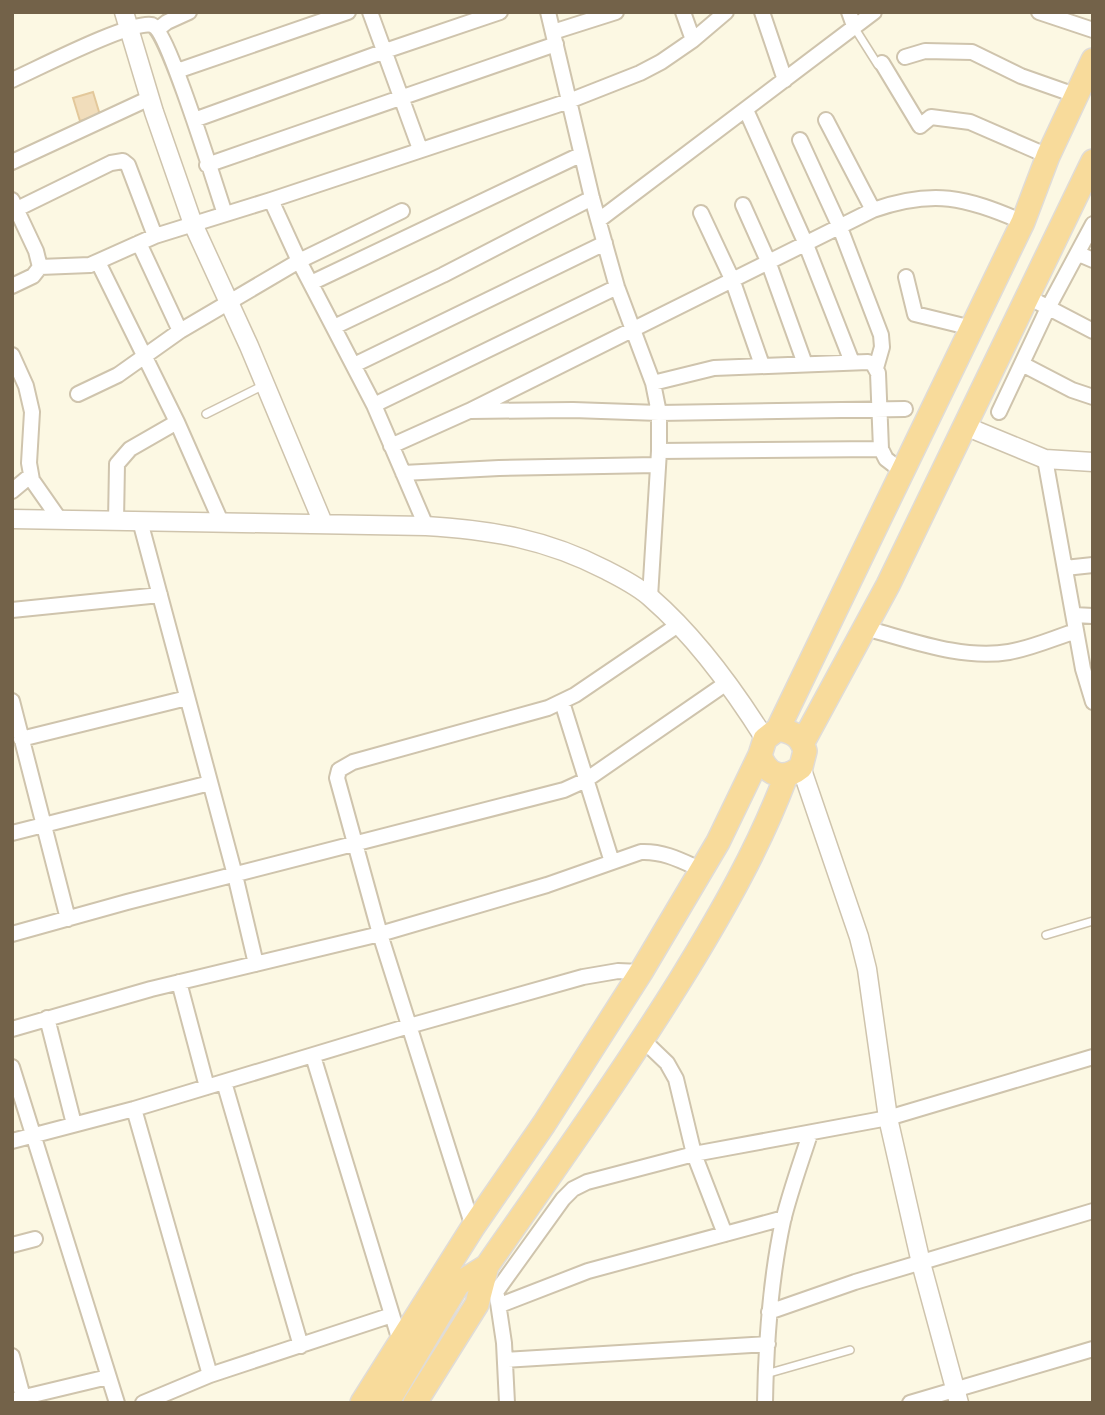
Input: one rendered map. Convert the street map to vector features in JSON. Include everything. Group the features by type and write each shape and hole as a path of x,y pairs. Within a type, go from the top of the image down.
{"highway":[{"path":"362,1403 473,1227 544,1125 702,870 903,472 1023,222 1048,156 1093,60"},
{"path":"803,742 865,628 1093,161"},
{"path":"415,1403 477,1304 487,1266 643,1040 739,880 793,772 805,760 803,742 797,735 768,741"},
{"path":"768,741 769,771 793,772"},
{"path":"387,1403 458,1284 487,1266"}],"street":[{"path":"158,29 189,12"},
{"path":"177,71 348,12"},
{"path":"370,12 420,149"},
{"path":"194,120 500,12"},
{"path":"548,12 580,155 617,287 653,383 659,413 650,597"},
{"path":"208,164 402,98 615,12"},
{"path":"683,12 693,40"},
{"path":"40,267 76,267 98,262 155,236 569,101 640,73 693,40 726,12"},
{"path":"762,12 785,80"},
{"path":"600,220 785,80 851,19 874,12"},
{"path":"1039,12 1093,30"},
{"path":"126,20 193,224 323,523"},
{"path":"12,80 126,20 158,29 177,71 225,214"},
{"path":"905,57 925,51 972,52 1021,75 1075,95"},
{"path":"880,64 920,126 931,117 970,122 1048,156"},
{"path":"12,162 150,98"},
{"path":"746,110 805,242 852,362"},
{"path":"826,120 873,210"},
{"path":"800,140 839,225 881,335 882,347 876,368 881,449 886,459 903,472"},
{"path":"311,282 580,155"},
{"path":"40,267 36,251 14,204 111,163 123,161 128,165 155,236"},
{"path":"391,446 469,411 631,328 873,210 903,202 944,197 987,206 1023,222"},
{"path":"334,327 443,275 592,198"},
{"path":"271,200 299,261 374,405 426,526"},
{"path":"743,205 768,261 805,364"},
{"path":"78,394 118,374 180,331 299,261 402,211"},
{"path":"701,213 732,278 762,365"},
{"path":"999,412 1048,308 1093,224"},
{"path":"139,243 180,331"},
{"path":"354,365 606,243"},
{"path":"1079,254 1093,260"},
{"path":"98,262 177,422 222,524"},
{"path":"12,286 33,276 40,267"},
{"path":"906,277 915,314 972,328"},
{"path":"374,405 617,287"},
{"path":"1026,296 1093,331"},
{"path":"12,355 26,386 32,411 30,476 37,490 60,520"},
{"path":"653,383 696,371 762,365 868,362 876,368"},
{"path":"1022,364 1072,390 1093,397"},
{"path":"469,411 659,413 905,409"},
{"path":"116,522 117,464 130,449 177,422"},
{"path":"965,426 1045,459 1093,462"},
{"path":"403,473 658,458 881,449"},
{"path":"1045,459 1076,631 1093,702"},
{"path":"12,491 30,476"},
{"path":"12,519 426,526 482,530 541,542 591,562 650,597 728,682 768,741"},
{"path":"140,521 235,875 256,964"},
{"path":"1065,568 1093,565"},
{"path":"12,610 160,595"},
{"path":"1074,615 1093,616"},
{"path":"473,1227 380,934 337,778 339,770 345,764 527,715 562,702 678,625"},
{"path":"865,628 960,652 987,653 1024,649 1076,631"},
{"path":"12,934 564,790 586,780 728,682"},
{"path":"21,739 187,698"},
{"path":"12,701 68,919"},
{"path":"562,702 612,862"},
{"path":"793,772 859,937 867,970 888,1118 921,1263 957,1396"},
{"path":"12,833 210,783"},
{"path":"12,1028 179,982 380,934 547,885 641,852 656,852 702,870"},
{"path":"12,1141 134,1109 409,1026 599,974 640,972"},
{"path":"179,982 207,1087"},
{"path":"47,1018 74,1124"},
{"path":"643,1040 667,1063 676,1079 694,1154 725,1234"},
{"path":"313,1056 400,1341"},
{"path":"498,1299 563,1199 573,1189 587,1182 694,1154 888,1118 1093,1058"},
{"path":"12,1067 117,1403"},
{"path":"224,1082 301,1346"},
{"path":"134,1109 210,1375"},
{"path":"765,1403 769,1312 784,1218 810,1134"},
{"path":"769,1312 1093,1211"},
{"path":"498,1299 588,1271 784,1218"},
{"path":"12,1245 35,1239"},
{"path":"487,1266 498,1299 507,1403"},
{"path":"143,1403 210,1375 392,1315"},
{"path":"505,1360 768,1344"},
{"path":"910,1403 957,1396 1093,1349"},
{"path":"12,1356 18,1398 108,1377"}],"lane":[{"path":"851,19 880,64"},
{"path":"206,414 265,385"},
{"path":"1046,935 1093,921"},
{"path":"766,1374 850,1350"}],"building":[{"path":"93,92 100,115 80,121 73,98"}]}
